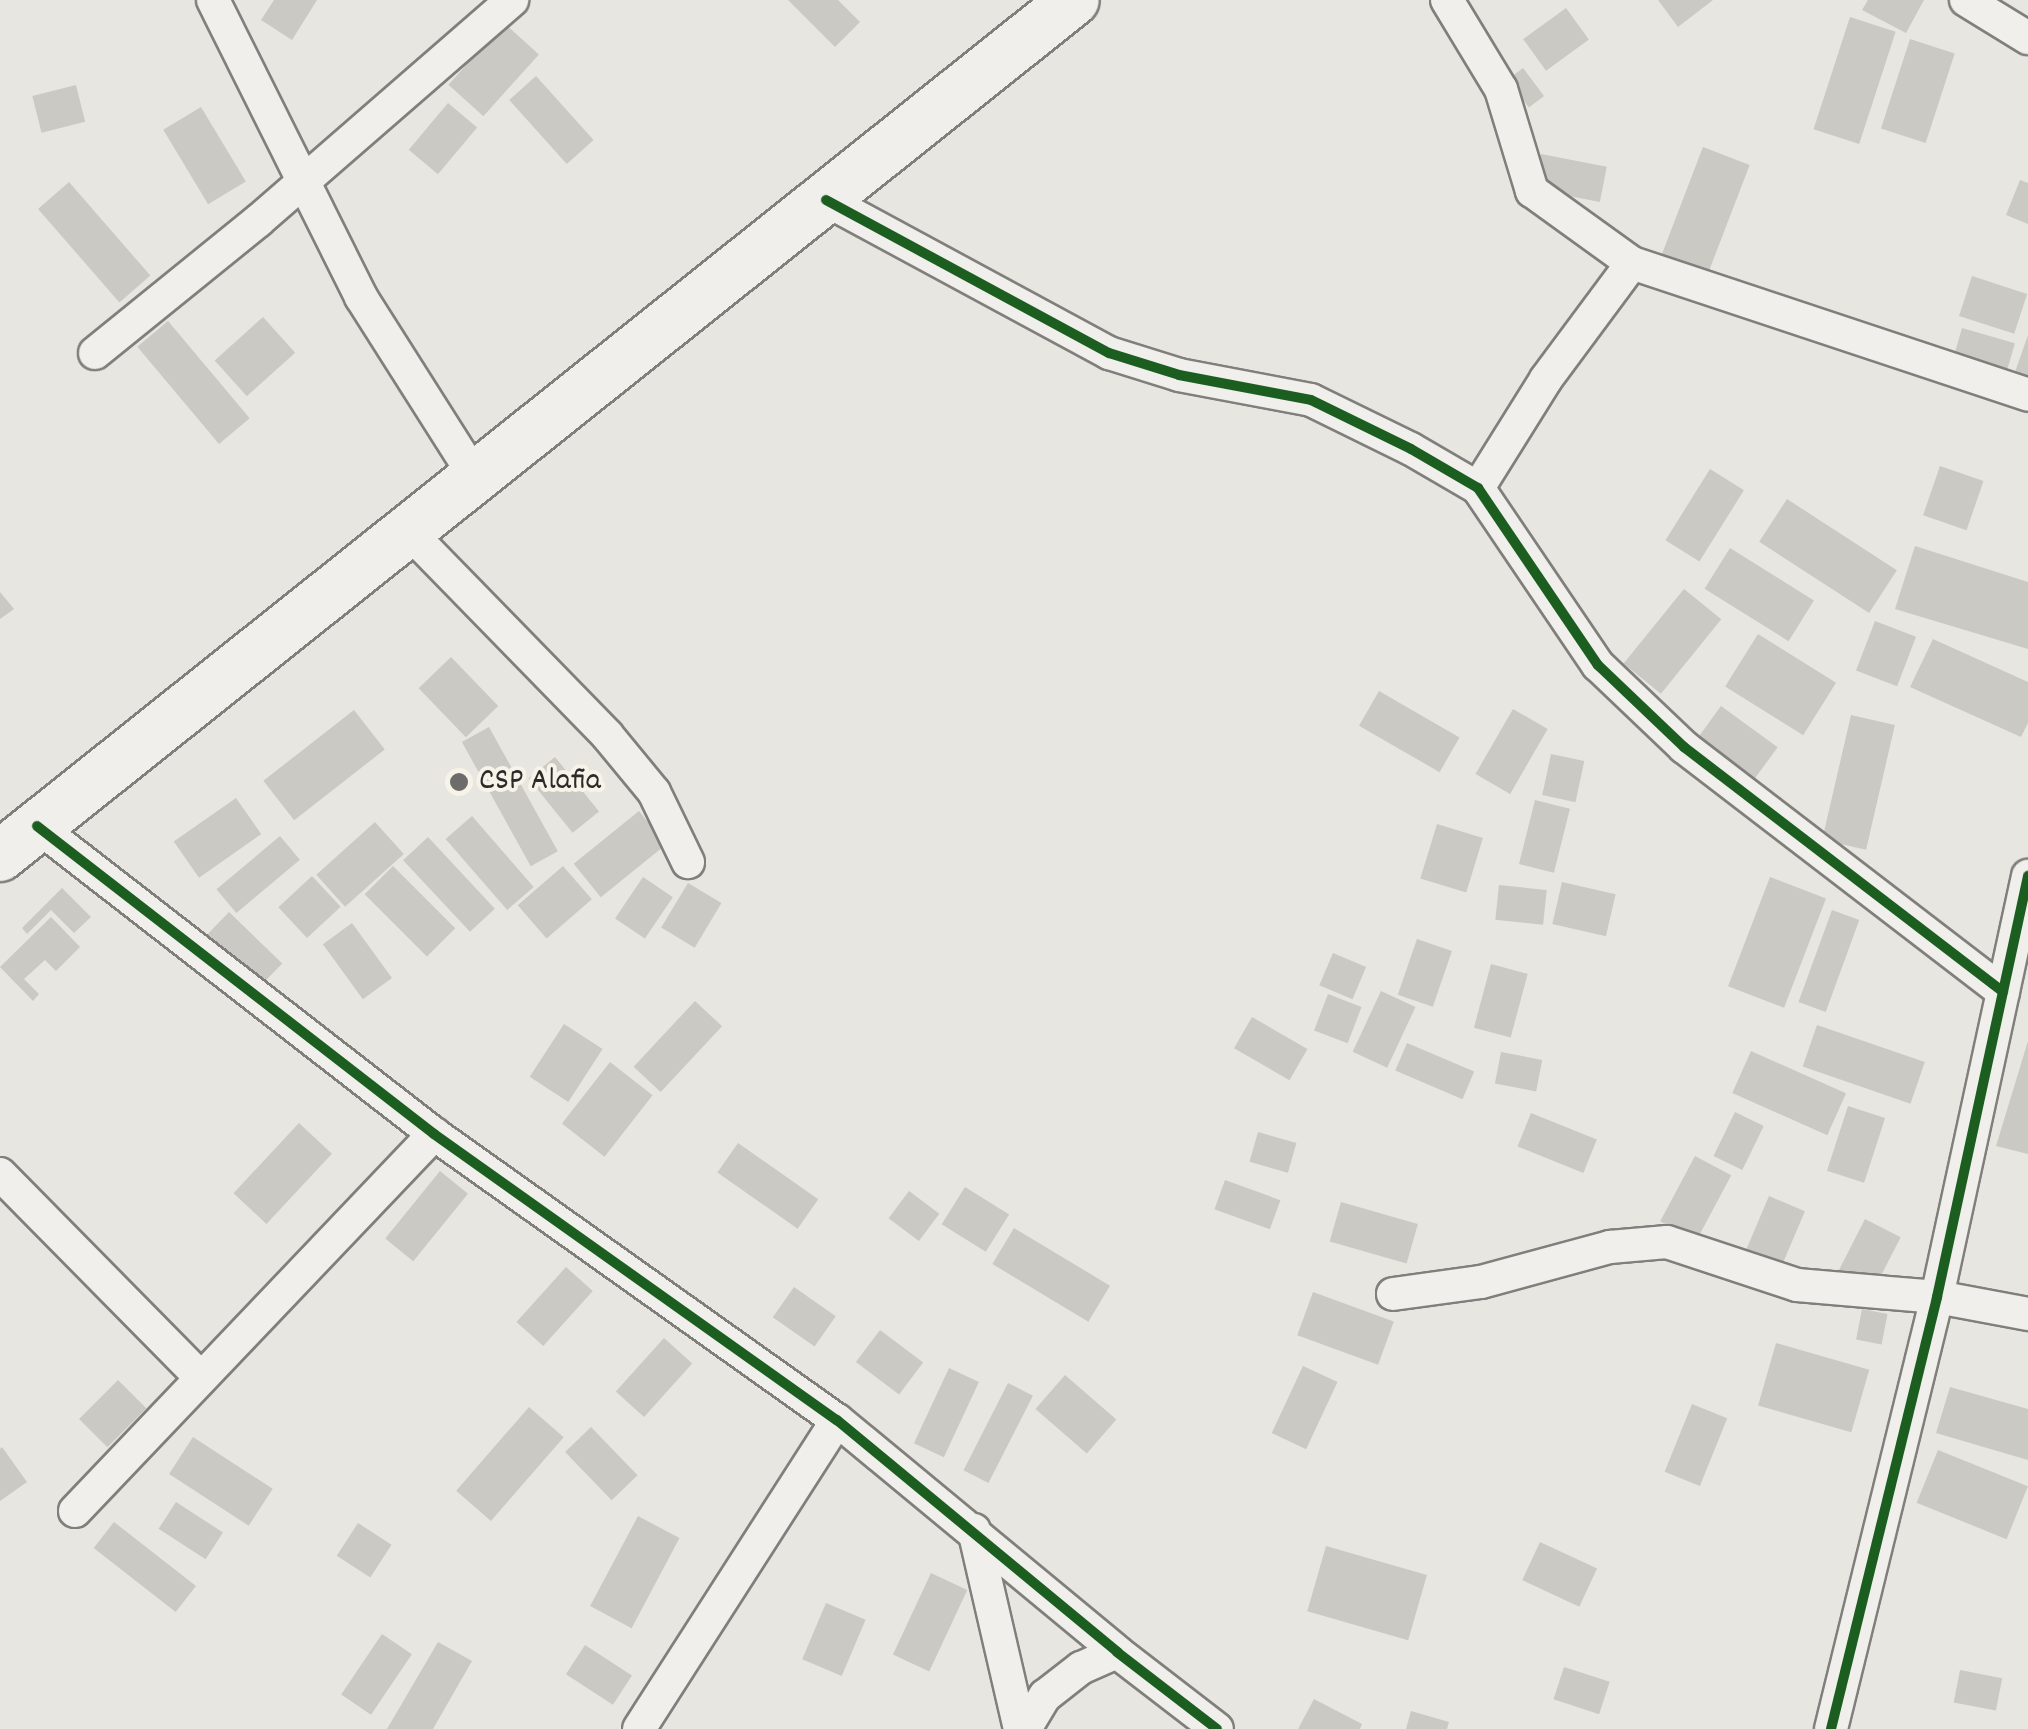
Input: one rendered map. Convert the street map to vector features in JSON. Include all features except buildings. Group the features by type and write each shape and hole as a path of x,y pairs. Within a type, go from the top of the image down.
{"main road":[{"path":"19,841 1074,0"}],"street":[{"path":"213,0 361,297 476,480"},
{"path":"95,353 258,221 512,0"},
{"path":"1448,0 1500,89 1532,191 1632,263 2028,395"},
{"path":"1966,0 2028,38"},
{"path":"826,200 1109,353 1179,375 1311,400 1411,449 1478,488 1598,665 1684,747 2003,992"},
{"path":"1478,488 1546,380 1632,263"},
{"path":"410,533 607,736 654,792 676,830 688,862"},
{"path":"19,841 837,1420 1117,1652 1217,1729"},
{"path":"1831,1729 1936,1297 2028,876"},
{"path":"75,1511 434,1134"},
{"path":"0,1174 201,1378"},
{"path":"1392,1294 1481,1282 1610,1246 1667,1242 1797,1285 1936,1297 2028,1314"},
{"path":"639,1729 837,1420"},
{"path":"974,1530 1023,1729"},
{"path":"1023,1729 1044,1696 1080,1668 1117,1652"}],"cycle path":[{"path":"826,200 1109,353 1179,375 1311,400 1411,449 1478,488 1598,665 1684,747 2003,992"},
{"path":"37,826 434,1134 837,1420 1117,1652 1217,1729"},
{"path":"1831,1729 1937,1297 2028,876"}],"place":[{"name":"CSP Alafia","path":"459,782"}]}
